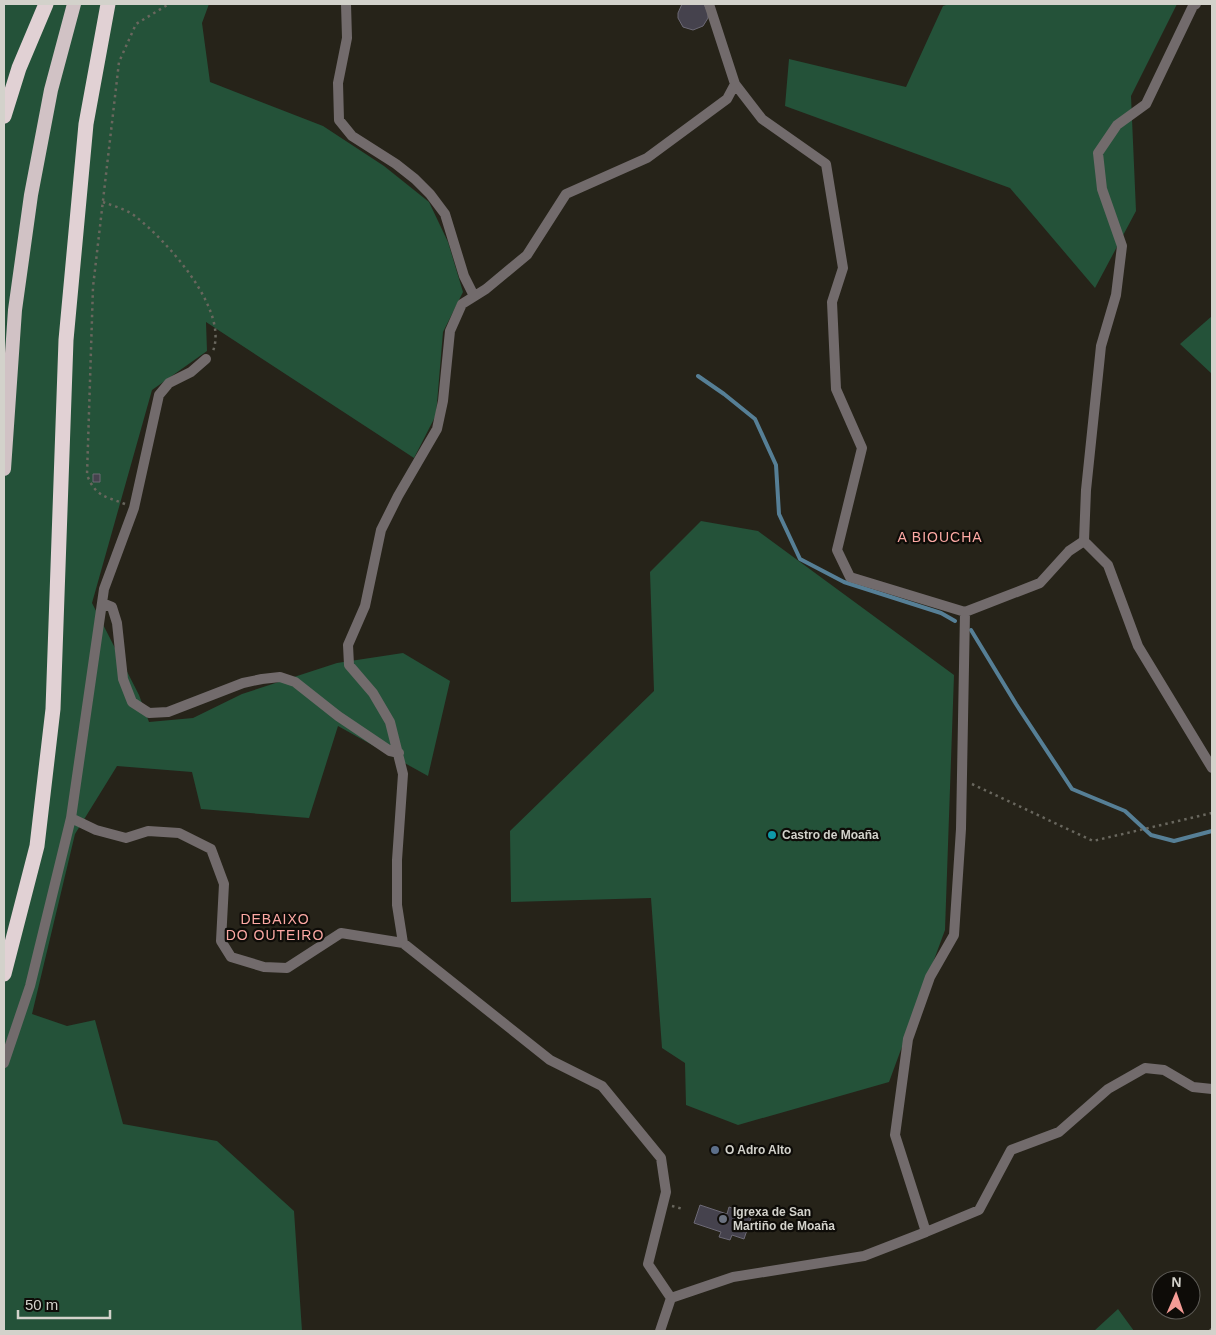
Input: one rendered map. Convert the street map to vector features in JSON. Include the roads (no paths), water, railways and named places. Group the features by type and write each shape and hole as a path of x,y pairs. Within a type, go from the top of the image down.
{"highway":[{"path":"4,116 18,68 46,4"},
{"path":"4,469 14,310 31,195 51,90 74,4"},
{"path":"4,974 37,846 53,709 66,340 86,124 108,4"}],"street":[{"path":"346,4 347,38 338,83 339,120 352,136 396,164 430,194 445,214 464,276 474,296"},
{"path":"709,4 735,84 762,119 826,164 844,268 832,302 836,389 862,448 837,550 850,577 965,612 1040,583 1069,551 1084,540"},
{"path":"1196,4 1193,6 1146,104 1117,125 1098,153 1102,189 1122,246 1116,295 1101,346 1086,490 1084,540 1108,565 1138,646 1212,768"},
{"path":"404,943 397,905 397,860 403,774 390,722 373,693 349,665 348,645 366,606 380,530 437,429 443,401 450,331 462,304 486,288 527,255 566,194 647,158 727,99 735,84"},
{"path":"4,1063 30,986 71,818 104,589 134,508 158,394 169,383 192,372 206,359"},
{"path":"102,603 112,607 117,623 122,679 132,702 149,713 168,712 243,683 280,677 295,682 338,716 390,751 399,753"},
{"path":"926,1232 894,1135 908,1039 930,976 954,935 961,830 965,612"},
{"path":"71,818 96,830 126,838 148,830 179,833 211,849 224,884 221,941 231,957 264,967 287,968 341,934 404,943 550,1060 602,1086 642,1128 665,1157 666,1192 648,1264 671,1298"},
{"path":"671,1298 734,1277 864,1256 979,1210 1011,1150 1060,1132 1108,1089 1145,1068 1164,1070 1193,1087 1212,1089"},
{"path":"660,1331 671,1298"}],"waterway":[{"path":"698,376 755,419 776,465 779,514 800,559 844,582 941,613 955,621"},
{"path":"971,630 1016,704 1072,789 1125,811 1151,835 1174,841 1212,831"}],"place":[{"name":"Castro de Moaña","path":"772,835"},
{"name":"O Adro Alto","path":"715,1150"},
{"name":"Igrexa de San Martiño de Moaña","path":"723,1219"}],"district":[{"name":"A BIOUCHA","path":"940,537"},
{"name":"DEBAIXO DO OUTEIRO","path":"275,928"}]}
